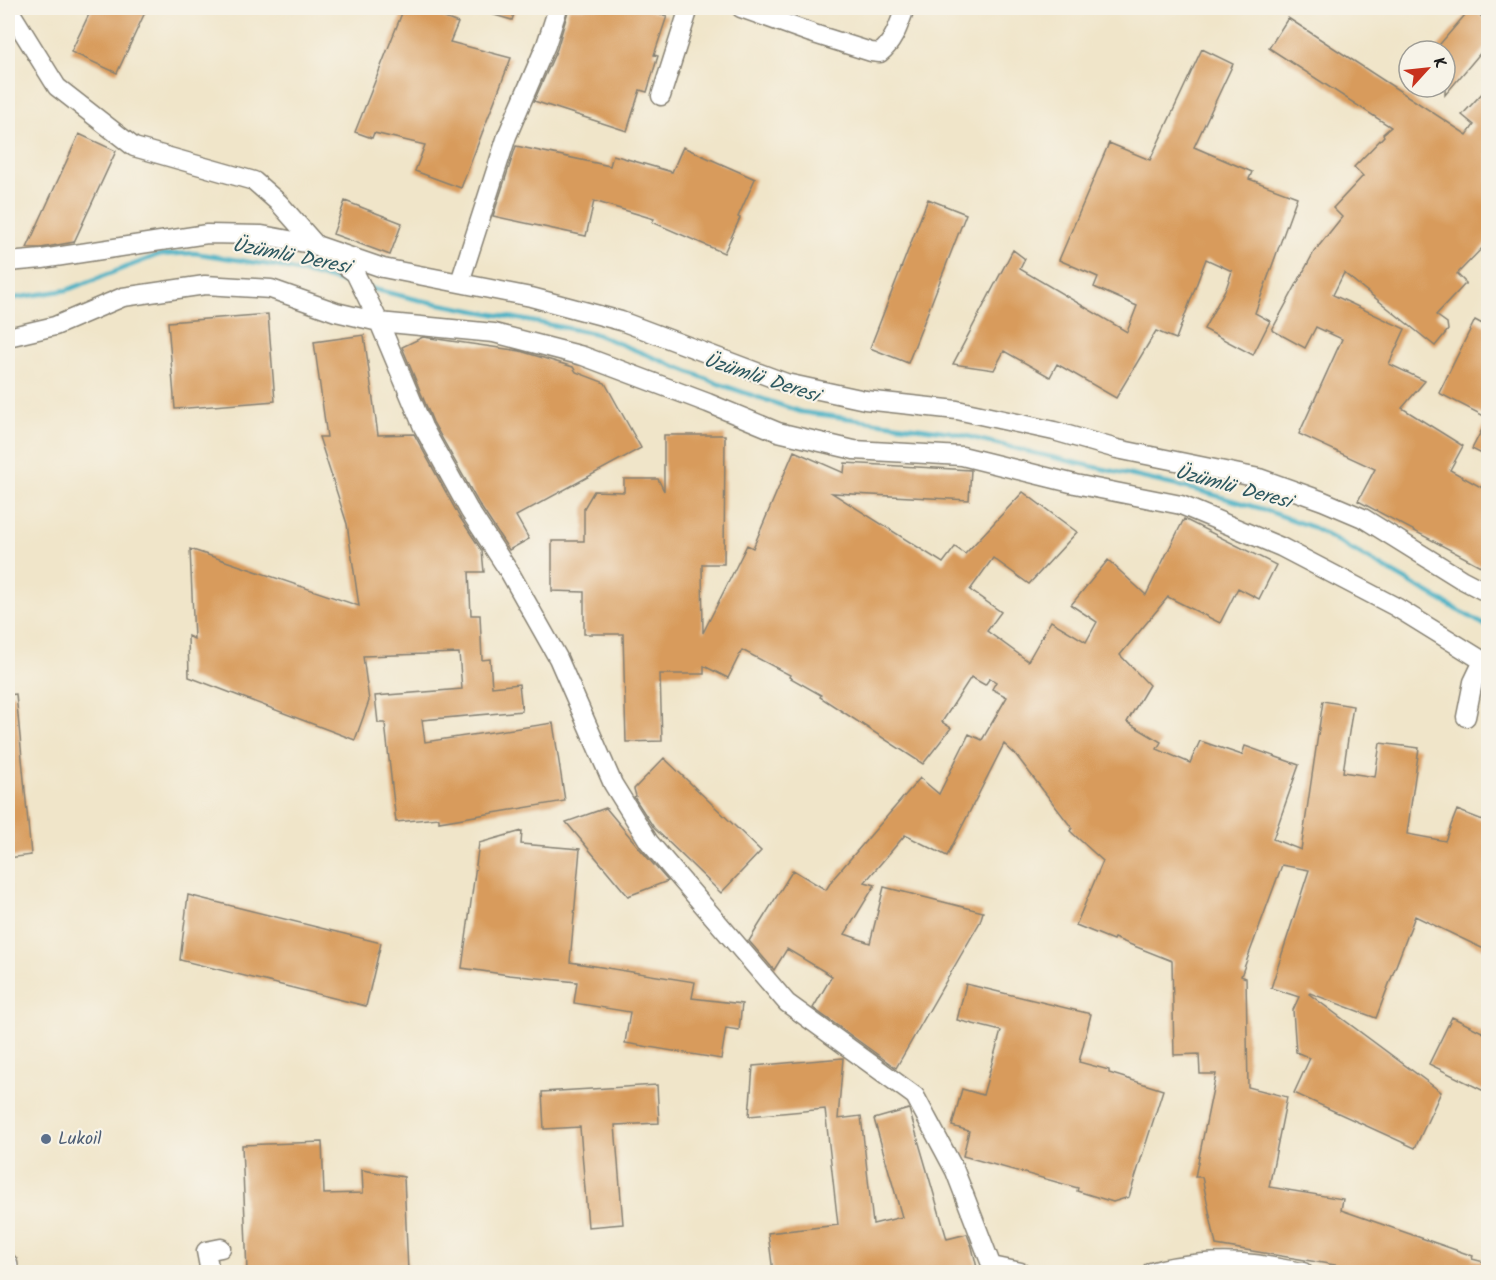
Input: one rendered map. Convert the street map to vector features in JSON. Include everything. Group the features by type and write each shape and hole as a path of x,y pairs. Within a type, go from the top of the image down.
{"street":[{"path":"8,8 57,87 134,147 254,181 279,203 316,245 355,273 379,322 423,427 469,510 510,573 558,658 613,784 649,842 787,1003 915,1096 955,1171 993,1269 1021,1272"},
{"path":"460,282 507,136 546,45 558,8"},
{"path":"661,96 689,8"},
{"path":"741,8 811,33 880,53 892,40 905,8"},
{"path":"8,262 207,234 262,235 316,245 383,268 531,297 621,321 786,383 865,400 957,410 1054,431 1117,449 1259,478 1364,518 1461,579 1488,593"},
{"path":"8,337 55,326 123,297 205,285 271,289 336,312 379,322 494,333 583,356 778,432 854,450 962,456 1075,484 1181,505 1281,547 1396,607 1486,663 1473,682 1466,717"},
{"path":"210,1272 206,1251 221,1248"},
{"path":"8,1263 9,1272"},
{"path":"1151,1272 1209,1263 1251,1263 1304,1272"}],"building":[{"path":"92,8 147,8 117,73 71,52"},
{"path":"404,8 418,8 458,23 450,42 511,58 461,188 415,171 425,145 374,133 372,138 355,132"},
{"path":"480,8 516,8 512,20 480,11"},
{"path":"569,8 641,8 667,16 654,55 658,56 647,92 640,90 627,131 534,101 557,49"},
{"path":"1471,8 1474,8 1488,24 1488,44 1457,81 1457,39 1444,39"},
{"path":"1288,18 1397,89 1397,99 1412,99 1467,135 1474,125 1462,115 1488,87 1488,242 1457,274 1466,283 1436,315 1447,323 1448,330 1435,346 1344,273 1333,295 1405,329 1389,364 1425,381 1402,408 1463,446 1450,470 1488,491 1488,570 1358,501 1375,469 1299,434 1342,339 1316,327 1305,348 1272,330 1314,252 1342,217 1333,208 1363,176 1354,167 1391,127 1269,48"},
{"path":"1202,49 1233,64 1194,147 1252,172 1249,179 1297,197 1255,313 1270,321 1253,355 1204,329 1227,286 1232,271 1206,259 1176,339 1156,331 1116,398 1057,364 1050,377 1004,351 994,370 953,364 1013,250 1025,259 1020,269 1127,332 1137,306 1094,287 1098,277 1059,260 1109,143 1150,160"},
{"path":"79,134 116,151 74,242 27,248"},
{"path":"516,146 610,166 613,155 672,172 683,147 755,179 724,253 652,222 654,219 594,201 586,236 493,216"},
{"path":"928,199 966,214 908,363 870,348"},
{"path":"345,201 402,223 390,255 333,234"},
{"path":"268,314 275,401 175,409 168,322"},
{"path":"1475,320 1488,327 1488,418 1439,393"},
{"path":"364,335 378,435 414,434 459,516 482,551 484,572 469,572 471,615 480,615 482,660 490,659 492,687 519,684 522,711 422,720 425,742 553,723 565,801 439,822 439,818 396,822 385,723 378,723 375,696 462,689 459,653 363,656 369,701 355,740 189,677 188,636 194,639 190,549 359,606 347,524 319,437 327,437 314,342"},
{"path":"423,337 520,351 573,367 576,372 605,383 641,448 516,516 529,539 509,550 479,504 433,422 402,347"},
{"path":"1488,418 1488,457 1472,449"},
{"path":"664,435 725,435 724,564 702,564 703,633 747,545 753,548 794,451 844,473 845,463 971,470 969,500 832,493 943,563 955,547 965,554 1023,492 1077,532 1029,584 993,558 970,590 1001,612 987,631 1028,661 1051,621 1086,642 1097,622 1071,605 1108,560 1146,595 1184,519 1276,565 1259,599 1238,588 1220,623 1168,597 1120,655 1149,685 1127,722 1161,742 1157,749 1190,763 1200,741 1242,755 1245,746 1299,765 1273,839 1301,850 1323,701 1353,706 1343,772 1375,777 1380,743 1419,748 1407,834 1445,841 1457,810 1488,822 1488,951 1415,916 1376,1018 1309,994 1441,1092 1415,1148 1294,1093 1310,1058 1296,1052 1293,1010 1299,997 1271,988 1309,870 1282,865 1241,976 1246,978 1248,1087 1287,1097 1269,1187 1343,1199 1341,1210 1473,1256 1472,1259 1488,1263 1488,1272 1358,1272 1335,1265 1216,1245 1202,1177 1195,1177 1216,1074 1200,1074 1199,1054 1174,1055 1172,961 1076,925 1103,861 1070,831 1072,828 1016,755 1004,744 947,856 905,835 865,882 875,885 845,934 870,943 884,887 983,912 980,922 896,1068 813,1008 832,976 787,949 774,970 749,941 793,870 826,890 832,880 920,778 939,794 969,734 982,740 1007,697 992,689 996,682 990,678 985,685 971,677 942,722 951,728 923,764 820,697 821,695 789,677 790,675 742,650 728,678 704,666 704,674 660,674 662,741 626,742 623,634 584,634 584,592 552,591 552,541 584,541 584,508 594,491 624,492 624,479 658,479 664,491"},
{"path":"16,694 31,855 8,858 8,695"},
{"path":"664,758 761,851 721,893 654,828 634,797 636,796 634,789"},
{"path":"606,808 668,881 628,896 566,822"},
{"path":"522,831 521,844 580,849 570,962 695,982 692,998 742,1004 739,1030 726,1028 721,1059 625,1043 630,1012 574,1003 577,982 462,968 479,843"},
{"path":"188,895 381,943 366,1006 180,960"},
{"path":"966,984 1091,1014 1079,1062 1109,1070 1109,1073 1163,1090 1129,1197 1113,1202 1077,1191 1078,1188 963,1156 969,1131 952,1126 962,1089 983,1095 1001,1031 957,1020"},
{"path":"1452,1017 1488,1035 1488,1093 1429,1064"},
{"path":"843,1058 838,1119 861,1116 873,1224 902,1217 874,1119 909,1109 947,1239 967,1234 978,1272 773,1272 768,1233 838,1225 825,1109 749,1116 753,1066"},
{"path":"657,1085 659,1123 615,1125 623,1224 588,1227 580,1127 544,1129 542,1092"},
{"path":"322,1142 324,1194 363,1193 362,1170 404,1177 408,1272 247,1272 242,1145"}],"waterway":[{"name":"Üzümlü Deresi","path":"8,299 67,290 158,255 194,253 276,266 355,285"},
{"name":"Üzümlü Deresi","path":"369,288 419,300 593,333 719,384 801,412 950,432 1200,491 1259,508 1312,527 1488,627"}],"place":[{"name":"Lukoil","path":"46,1139"}]}
